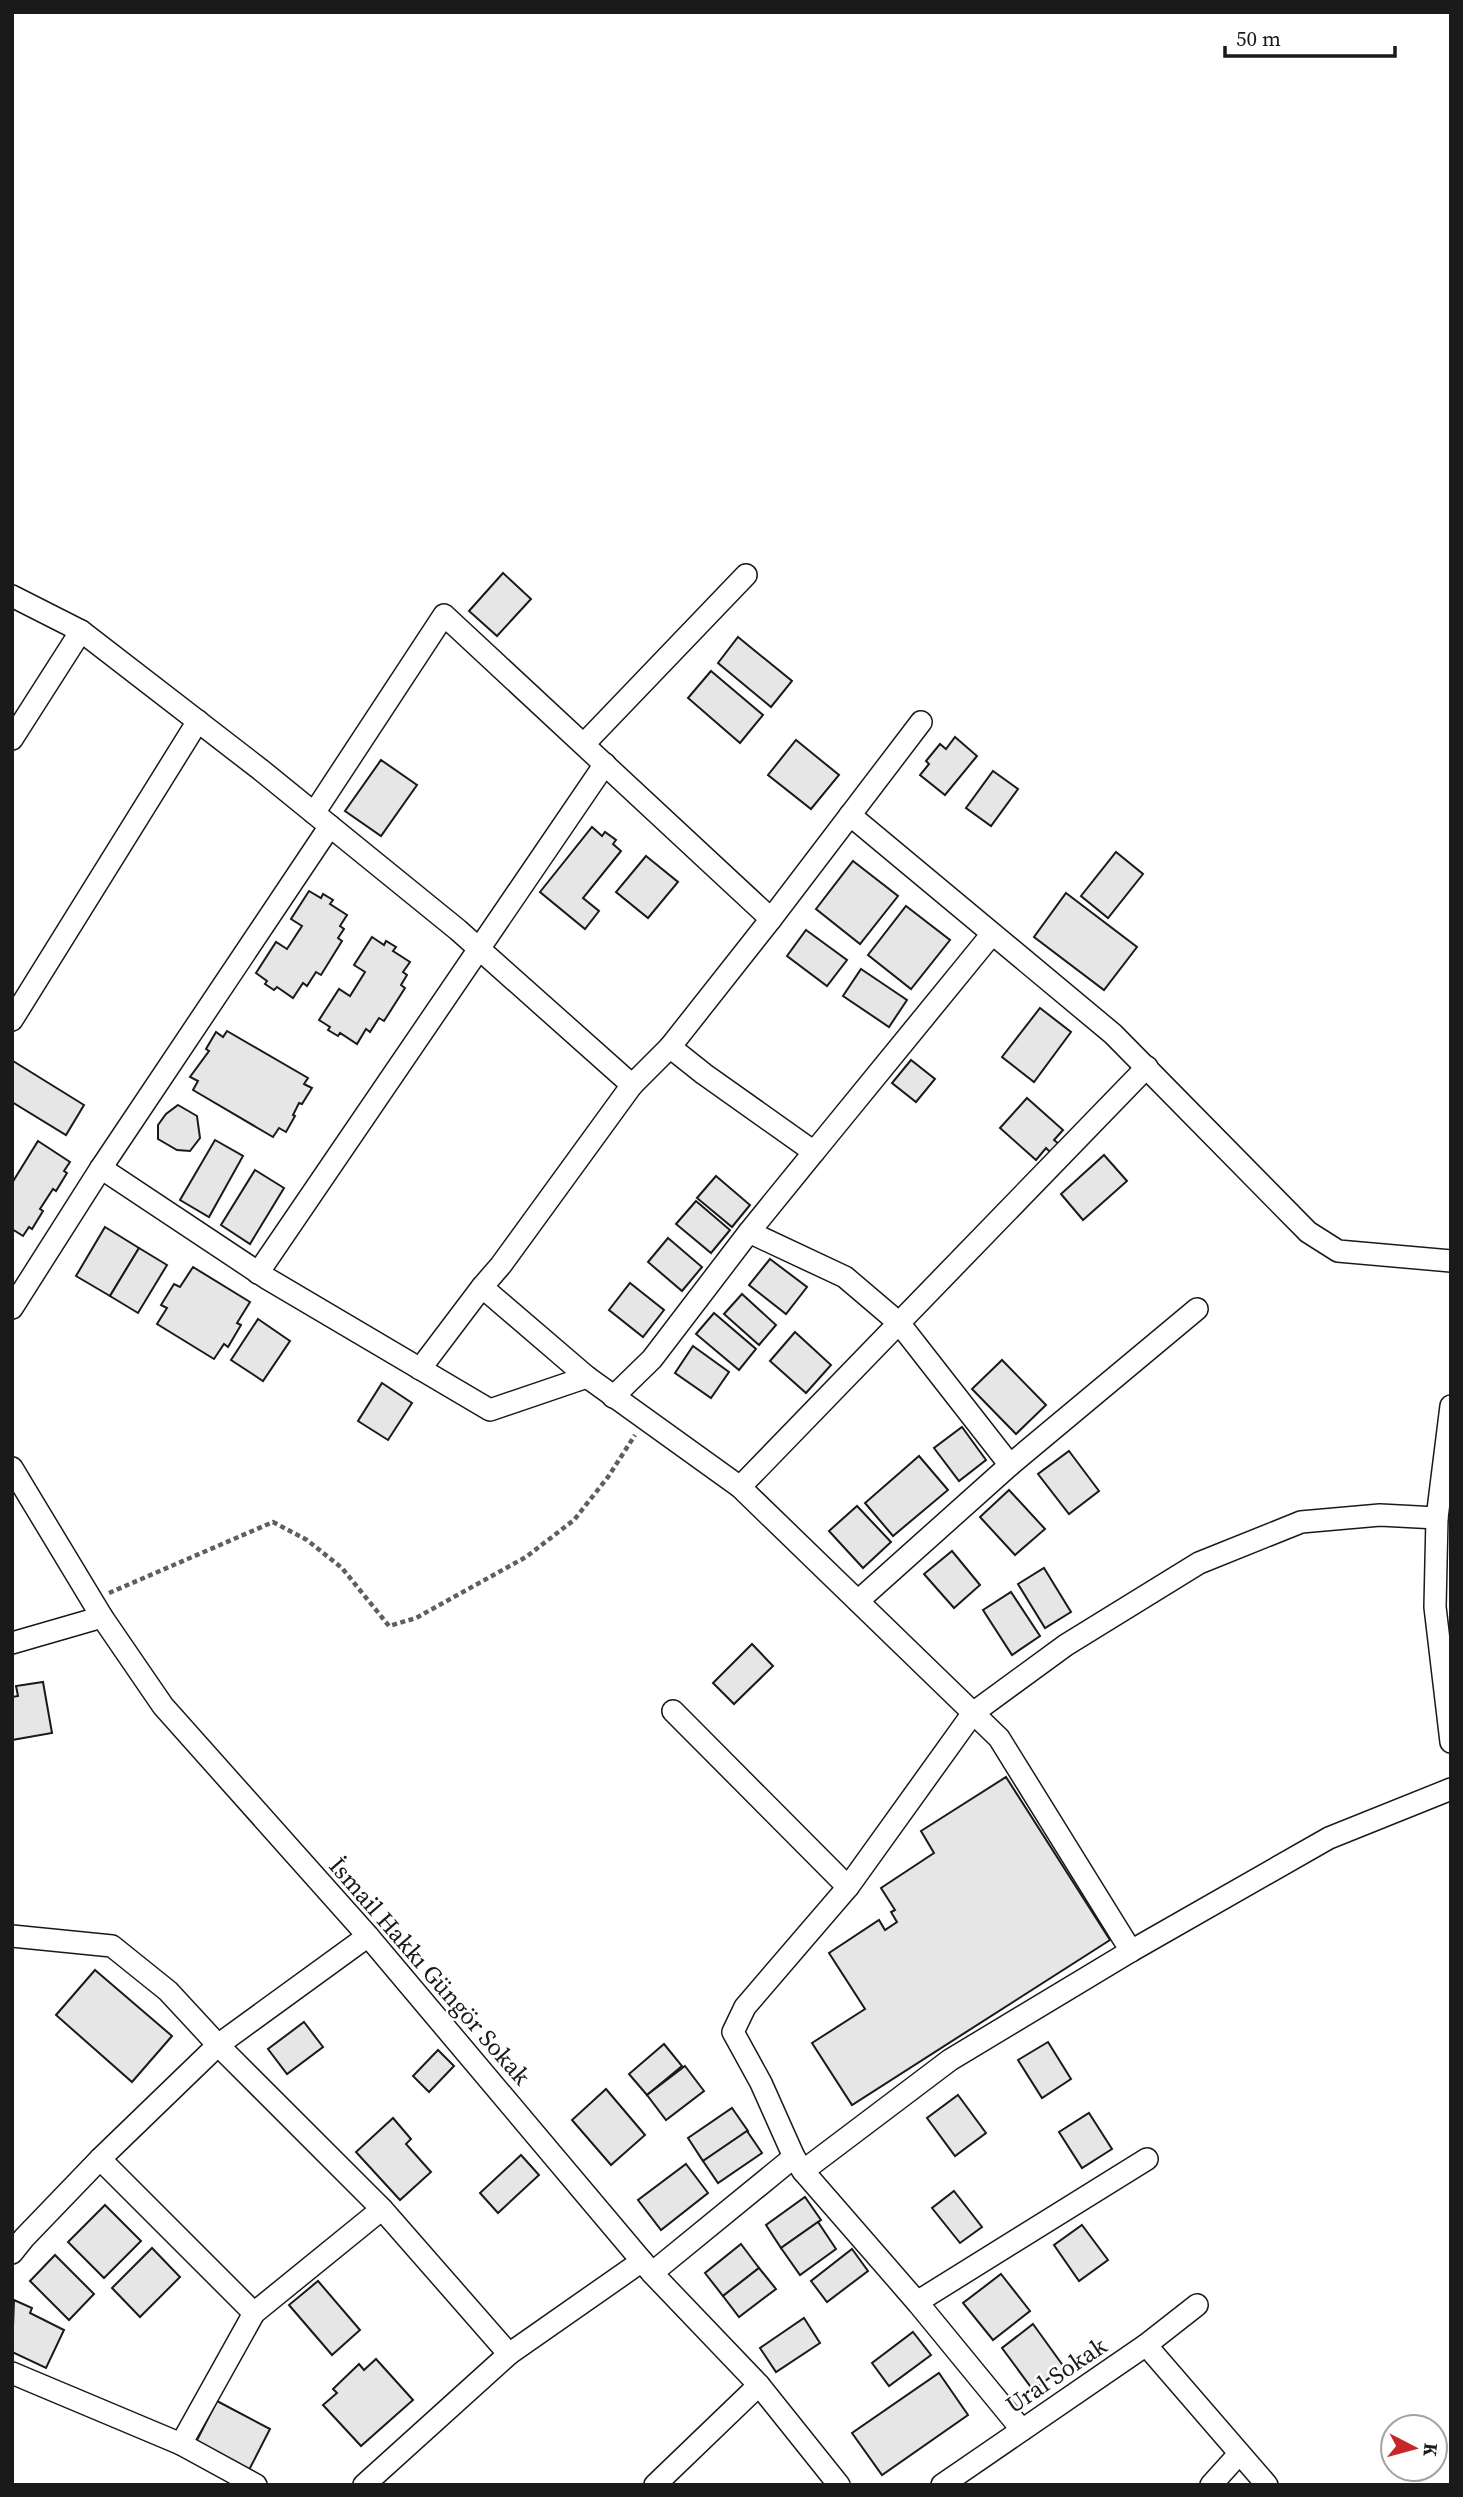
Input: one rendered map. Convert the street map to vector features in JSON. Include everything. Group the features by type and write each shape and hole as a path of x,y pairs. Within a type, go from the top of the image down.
{"street":[{"path":"583,744 746,575"},
{"path":"12,596 81,631 198,721 479,949 632,1086"},
{"path":"12,1308 322,820 444,615 771,919"},
{"path":"12,739 81,631"},
{"path":"12,1020 198,721"},
{"path":"420,1369 501,1265 632,1086 670,1047 921,722"},
{"path":"258,1273 605,764"},
{"path":"850,815 1113,1034 1308,1231 1338,1251 1451,1261"},
{"path":"613,1397 652,1359 749,1232 992,934"},
{"path":"670,1047 814,1152"},
{"path":"740,1488 1147,1067"},
{"path":"101,1167 258,1273 490,1410 587,1377"},
{"path":"749,1232 845,1278 899,1323 1010,1465"},
{"path":"482,1287 587,1377 740,1488 999,1738 1131,1951"},
{"path":"858,1601 1010,1465 1197,1309"},
{"path":"1451,1406 1437,1518 1436,1607 1451,1742"},
{"name":"İsmail Hakkı Güngör Sokak","path":"12,1468 97,1608 163,1706 368,1936 647,2267 759,2385 839,2485"},
{"path":"1022,2430 799,2164 761,2083 733,2032 745,2007 848,1886 973,1713 1066,1646 1199,1563 1301,1522 1380,1515 1437,1518"},
{"path":"12,1643 97,1608"},
{"path":"673,1711 848,1886"},
{"path":"365,2485 509,2354 647,2267 950,2060 1131,1951 1329,1838 1451,1789"},
{"path":"12,1936 112,1946 168,1992 382,2209 509,2354"},
{"path":"16,2240 218,2045 368,1936"},
{"path":"100,2159 254,2313"},
{"path":"917,2302 1147,2159"},
{"path":"181,2444 254,2313 382,2209"},
{"name":"Ural Sokak","path":"942,2485 1146,2345 1198,2305"},
{"path":"1146,2345 1267,2485"},
{"path":"12,2373 181,2444 256,2485"},
{"path":"656,2485 759,2385"},
{"path":"1212,2485 1239,2454"}],"path":[{"path":"97,1608 272,1522 307,1540 342,1568 389,1626 416,1618 526,1557 574,1520 608,1476 645,1419"}],"building":[{"path":"503,573 531,599 497,636 469,611"},
{"path":"738,637 792,681 771,707 718,663"},
{"path":"711,671 763,715 740,743 688,698"},
{"path":"955,737 977,756 945,795 920,775 929,764 926,761 940,744 946,749"},
{"path":"796,740 839,775 811,809 768,775"},
{"path":"381,760 417,785 381,836 345,811"},
{"path":"993,771 1018,789 991,826 966,808"},
{"path":"592,827 602,836 605,832 616,840 613,844 621,851 583,898 599,911 585,929 540,892"},
{"path":"1116,852 1143,874 1108,918 1081,896"},
{"path":"646,856 678,882 648,918 616,892"},
{"path":"853,861 898,896 860,944 816,909"},
{"path":"309,891 321,898 323,894 333,900 330,904 347,915 340,926 344,929 338,938 342,941 321,975 316,972 307,986 303,983 293,998 277,987 274,990 265,984 267,981 256,973 276,942 287,949 302,926 291,919"},
{"path":"1066,893 1137,947 1104,990 1034,937"},
{"path":"906,906 950,940 911,989 868,955"},
{"path":"806,930 847,960 827,986 787,956"},
{"path":"372,937 384,945 386,941 396,947 393,951 410,962 403,972 407,975 401,985 405,988 384,1021 379,1018 370,1032 366,1029 357,1044 340,1033 338,1036 328,1030 330,1027 319,1020 339,989 350,996 365,972 354,965"},
{"path":"861,969 907,1000 889,1027 843,996"},
{"path":"1040,1008 1071,1032 1034,1082 1002,1057"},
{"path":"227,1031 308,1078 304,1084 312,1088 302,1104 299,1103 286,1132 279,1128 273,1137 193,1090 198,1081 190,1077 209,1051 206,1049 216,1032 223,1037"},
{"path":"911,1060 935,1079 916,1102 892,1083"},
{"path":"13,1061 84,1105 66,1135 12,1102"},
{"path":"1027,1098 1063,1130 1054,1140 1060,1145 1052,1154 1046,1148 1036,1160 1000,1128"},
{"path":"178,1105 197,1116 200,1138 190,1151 177,1150 158,1139 158,1125 166,1114"},
{"path":"215,1140 243,1156 209,1217 180,1200"},
{"path":"38,1141 70,1162 56,1191 53,1189 40,1209 43,1211 32,1229 29,1227 23,1236 12,1229 12,1183"},
{"path":"1104,1155 1127,1181 1083,1220 1061,1194"},
{"path":"255,1170 284,1188 250,1244 221,1225"},
{"path":"716,1176 750,1205 732,1227 697,1198"},
{"path":"696,1201 730,1230 711,1253 676,1224"},
{"path":"105,1227 139,1248 110,1296 76,1276"},
{"path":"668,1238 702,1267 682,1291 648,1262"},
{"path":"139,1248 167,1265 138,1313 110,1296"},
{"path":"770,1259 807,1287 786,1314 749,1285"},
{"path":"193,1267 250,1302 237,1323 241,1325 228,1347 224,1344 214,1359 157,1324 167,1308 161,1305 174,1284 180,1287"},
{"path":"630,1283 664,1310 643,1337 609,1310"},
{"path":"742,1294 776,1325 759,1345 724,1314"},
{"path":"714,1313 756,1349 739,1370 696,1334"},
{"path":"258,1319 290,1341 263,1381 231,1360"},
{"path":"795,1332 831,1365 806,1393 770,1361"},
{"path":"693,1346 729,1372 711,1398 675,1373"},
{"path":"1002,1360 1046,1405 1016,1434 972,1389"},
{"path":"382,1383 412,1403 388,1440 358,1421"},
{"path":"962,1427 986,1460 959,1481 934,1448"},
{"path":"1069,1451 1099,1491 1069,1514 1038,1474"},
{"path":"919,1456 948,1490 893,1536 865,1503"},
{"path":"1009,1490 1045,1529 1015,1555 980,1517"},
{"path":"857,1506 891,1542 863,1568 829,1531"},
{"path":"952,1551 980,1585 954,1608 924,1574"},
{"path":"1044,1568 1071,1612 1045,1628 1018,1584"},
{"path":"1011,1592 1040,1636 1012,1655 983,1610"},
{"path":"752,1644 773,1666 734,1704 713,1683"},
{"path":"43,1682 52,1733 12,1740 12,1697 18,1696 16,1686"},
{"path":"1006,1777 1110,1940 852,2105 812,2043 865,2009 829,1953 879,1920 885,1930 897,1922 891,1912 895,1910 881,1888 934,1853 921,1831"},
{"path":"95,1970 172,2036 132,2082 56,2015"},
{"path":"304,2022 323,2047 287,2074 268,2049"},
{"path":"1048,2042 1071,2079 1042,2098 1018,2060"},
{"path":"664,2044 682,2066 647,2095 629,2074"},
{"path":"438,2050 454,2066 429,2092 413,2076"},
{"path":"685,2066 704,2091 666,2120 647,2095"},
{"path":"606,2089 645,2135 611,2165 572,2120"},
{"path":"958,2095 986,2133 955,2156 927,2118"},
{"path":"732,2108 748,2131 703,2161 688,2138"},
{"path":"1089,2113 1112,2149 1082,2168 1059,2132"},
{"path":"393,2118 411,2139 406,2144 431,2172 400,2200 356,2152"},
{"path":"747,2131 762,2153 718,2183 703,2161"},
{"path":"521,2155 539,2175 498,2213 480,2193"},
{"path":"686,2164 708,2193 661,2230 638,2200"},
{"path":"954,2191 982,2227 960,2243 932,2208"},
{"path":"805,2197 821,2220 781,2248 766,2225"},
{"path":"105,2205 141,2241 104,2278 68,2242"},
{"path":"818,2222 836,2249 800,2275 781,2248"},
{"path":"1082,2225 1108,2260 1079,2281 1054,2245"},
{"path":"741,2244 759,2268 723,2296 705,2273"},
{"path":"152,2248 180,2277 140,2317 112,2288"},
{"path":"852,2249 868,2271 827,2302 811,2281"},
{"path":"55,2255 94,2294 69,2320 30,2281"},
{"path":"759,2268 776,2289 739,2317 723,2296"},
{"path":"1001,2274 1030,2311 993,2340 963,2303"},
{"path":"318,2281 360,2330 332,2355 289,2305"},
{"path":"14,2300 32,2308 30,2313 64,2330 46,2368 12,2352"},
{"path":"804,2318 820,2343 776,2372 760,2348"},
{"path":"1033,2324 1064,2367 1033,2390 1002,2348"},
{"path":"913,2332 931,2355 889,2386 872,2363"},
{"path":"376,2359 413,2400 361,2446 323,2405 337,2393 333,2389 359,2364 364,2370"},
{"path":"939,2373 968,2415 882,2475 852,2433"},
{"path":"217,2401 270,2429 249,2470 196,2442"}]}
